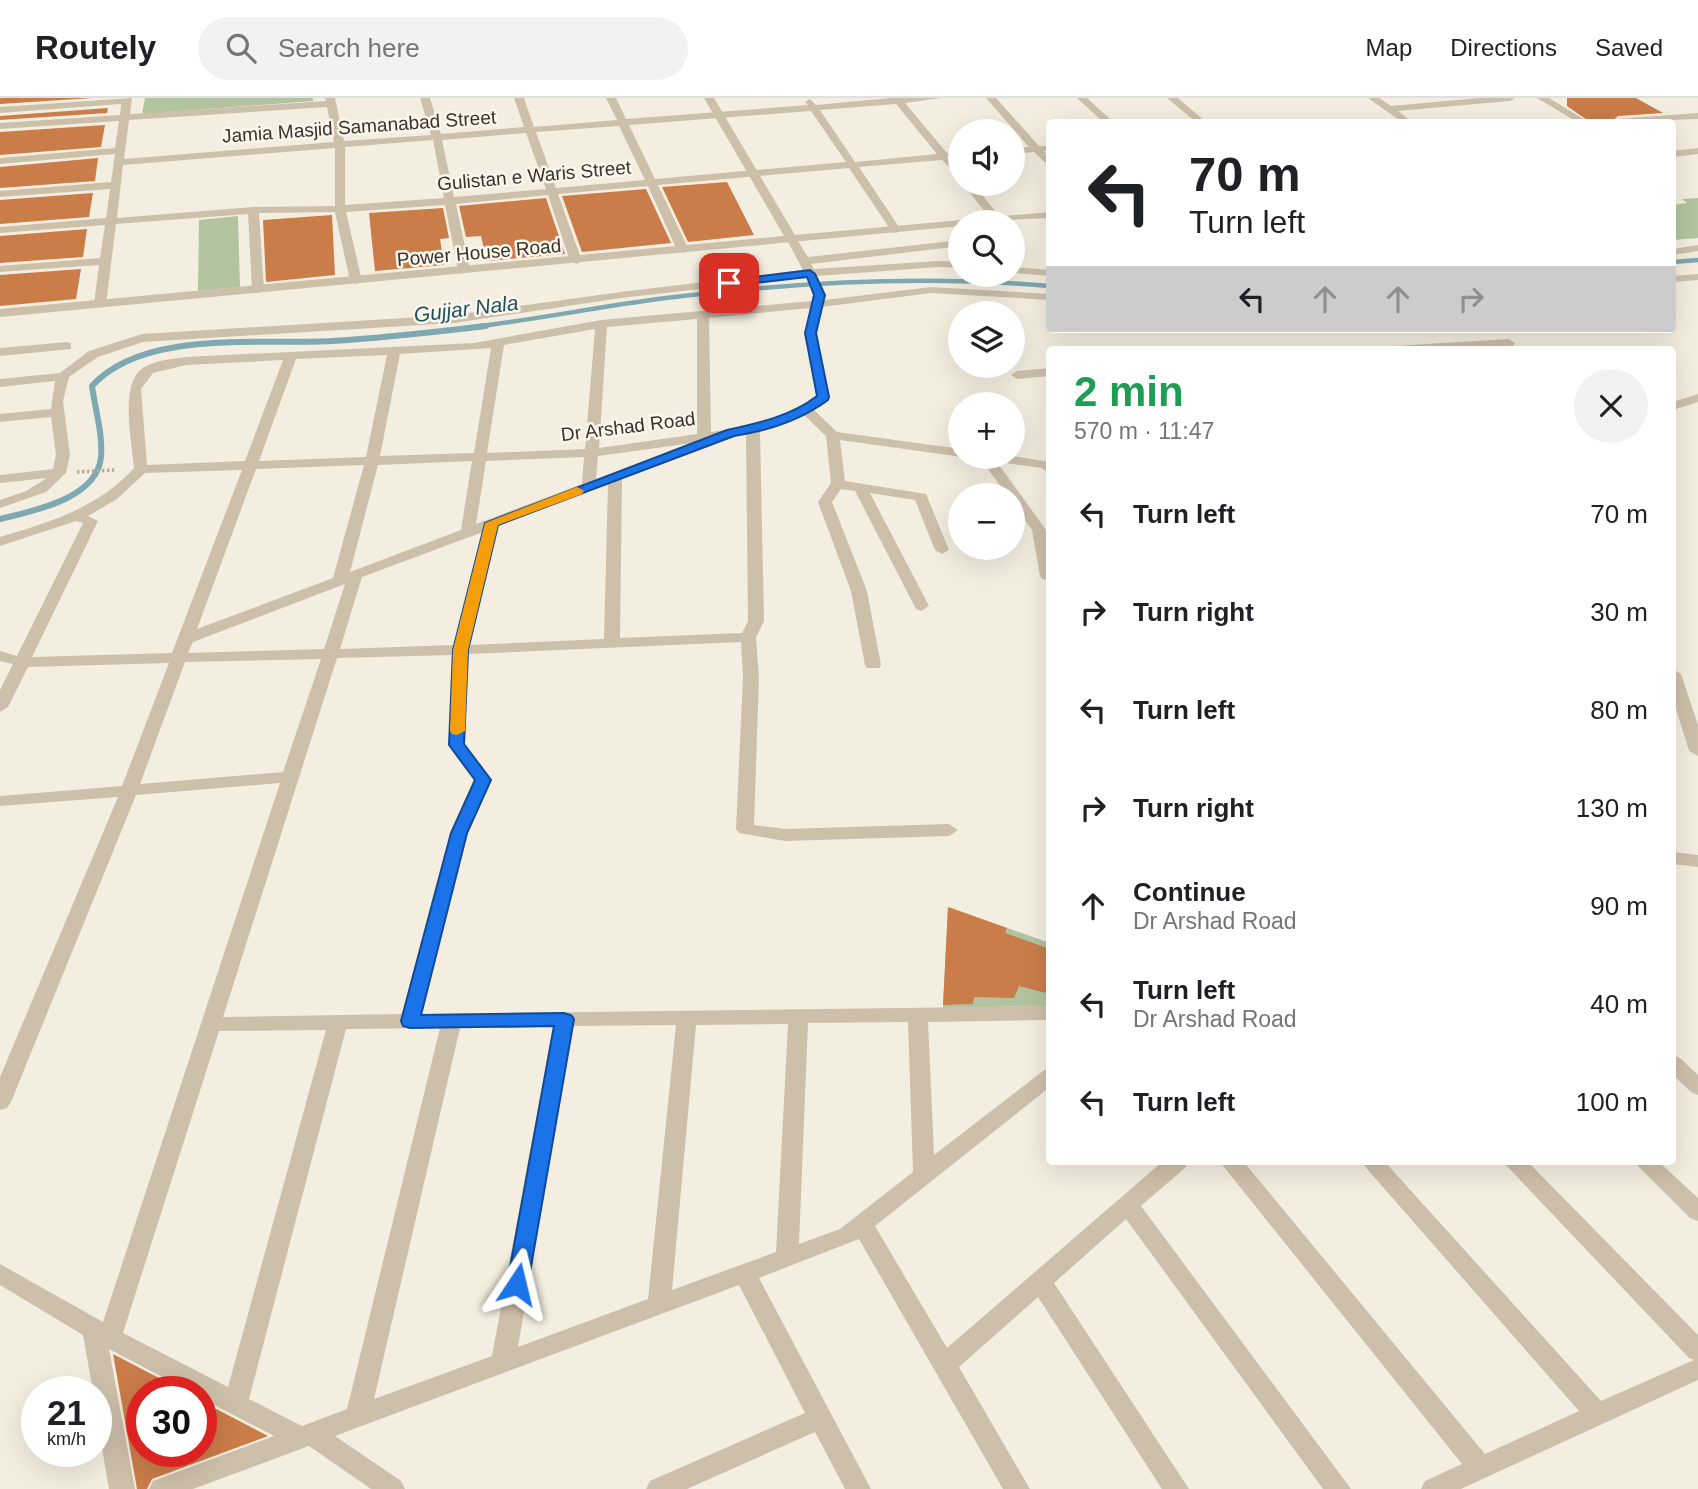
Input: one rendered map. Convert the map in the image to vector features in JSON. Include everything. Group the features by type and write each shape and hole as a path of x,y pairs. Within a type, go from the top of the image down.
{"street":[{"path":"425,98 437,138 464,270"},
{"path":"519,98 576,261"},
{"path":"611,98 683,250"},
{"path":"709,98 792,240 812,282 811,333 824,397 806,410 833,435 948,451"},
{"path":"807,98 896,230"},
{"name":"Jamia Masjid Samanabad Street","path":"0,161 340,145 937,98"},
{"path":"991,98 1046,159"},
{"path":"1082,98 1105,119"},
{"path":"1171,98 1197,119"},
{"path":"1373,98 1403,119"},
{"path":"1388,109 1510,98"},
{"path":"1542,98 1578,119"},
{"path":"0,110 127,100 100,304"},
{"path":"898,100 948,160"},
{"path":"0,126 330,101 340,145 340,209 356,281"},
{"path":"1658,119 1698,116"},
{"path":"1025,150 1046,148"},
{"path":"1676,154 1698,151"},
{"name":"Gulistan e Waris Street","path":"0,230 253,210 340,209 450,201 948,156"},
{"path":"0,194 115,185"},
{"path":"253,210 258,290"},
{"path":"1025,218 1046,215"},
{"name":"Power House Road","path":"0,313 948,224"},
{"path":"0,542 75,517 124,486 141,469 135,389 137,380 145,370 157,365 186,361 394,352 498,344 601,324 703,313 948,246"},
{"path":"1676,252 1698,248"},
{"path":"0,269 106,261"},
{"path":"0,504 40,491 63,473 64,458 57,412 58,386 63,376 97,353 142,338 454,319 621,295 812,282 948,264"},
{"path":"1025,271 1046,273"},
{"path":"1676,279 1698,276"},
{"path":"812,282 1046,297"},
{"path":"703,313 704,437"},
{"path":"589,486 601,324"},
{"path":"1499,333 1512,346"},
{"path":"468,532 498,344"},
{"path":"0,352 67,346"},
{"path":"122,1489 102,1333 212,1024 331,654 394,352"},
{"path":"0,1102 129,790 291,356"},
{"path":"1025,374 1046,372"},
{"path":"0,383 63,376"},
{"path":"1676,405 1698,398"},
{"name":"Dr Arshad Road","path":"141,469 593,453 753,430 806,410"},
{"path":"0,418 57,412"},
{"path":"753,430 756,621 748,636 751,678 745,829 785,835 949,830"},
{"path":"185,639 732,432"},
{"path":"833,435 838,484 825,502 859,591 873,665"},
{"path":"1025,462 1046,466"},
{"path":"996,469 1039,530 1046,570"},
{"path":"0,480 63,473"},
{"path":"612,641 615,477"},
{"path":"838,484 921,498 942,550"},
{"path":"860,487 921,606"},
{"path":"0,708 91,521 75,517"},
{"path":"410,1021 459,833 483,780 457,745 461,650 492,523"},
{"path":"0,656 23,662 331,654 748,636"},
{"path":"1676,683 1698,751"},
{"path":"0,801 291,777"},
{"path":"1676,858 1698,861"},
{"path":"212,1024 1046,1013"},
{"path":"918,1015 925,1174"},
{"path":"787,1258 798,1016"},
{"path":"659,1306 687,1018"},
{"path":"503,1364 564,1019"},
{"path":"358,1417 453,1021"},
{"path":"236,1403 338,1022"},
{"path":"1676,1066 1698,1087"},
{"path":"162,1489 848,1235 1046,1079"},
{"path":"944,1365 1175,1165"},
{"path":"1233,1165 1481,1468"},
{"path":"1375,1165 1598,1415"},
{"path":"1517,1165 1698,1351"},
{"path":"1648,1165 1698,1212"},
{"path":"1128,1205 1339,1489"},
{"path":"862,1224 1017,1489"},
{"path":"0,1273 102,1333 236,1403 307,1436 392,1489"},
{"path":"745,1274 858,1489"},
{"path":"1040,1280 1176,1489"},
{"path":"1434,1489 1698,1369"},
{"path":"659,1489 821,1418"}],"path":[{"path":"63,473 122,469"}],"green space":[{"path":"145,98 313,98 313,101 142,114"},
{"path":"1698,198 1698,238 1676,240 1676,205 1687,203 1682,199"},
{"path":"238,216 240,287 198,291 199,220"},
{"path":"948,907 1046,942 1046,1006 943,1008"}],"building":[{"path":"0,98 93,98 0,104"},
{"path":"1567,98 1636,98 1663,113 1618,116 1614,119 1586,119 1567,106"},
{"path":"108,108 107,113 0,120 0,116"},
{"path":"105,125 101,147 0,155 0,132"},
{"path":"98,158 95,181 0,188 0,167"},
{"path":"727,182 754,235 688,242 662,187"},
{"path":"646,189 671,243 582,252 562,196"},
{"path":"93,193 89,217 0,224 0,200"},
{"path":"546,198 565,254 487,261 481,236 466,237 459,206"},
{"path":"443,208 449,238 440,239 444,265 375,271 369,213"},
{"path":"332,215 335,275 266,282 263,220"},
{"path":"87,229 83,257 0,263 0,236"},
{"path":"81,269 76,299 0,306 0,275"},
{"path":"948,907 1007,928 1005,933 1046,948 1046,993 1019,986 1014,998 974,997 973,1004 943,1005"},
{"path":"113,1354 155,1376 126,1376 126,1427"},
{"path":"217,1409 268,1436 217,1455"},
{"path":"133,1467 184,1467 152,1479 147,1489 137,1489"}],"waterway":[{"name":"Gujjar Nala","path":"1676,262 1698,260"},
{"name":"Gujjar Nala","path":"471,327 666,298 810,284 954,281 1046,286"},
{"name":"Gujjar Nala","path":"0,519 61,501 88,483 97,471 101,457 100,430 92,386 114,368 141,355 204,344 332,341 486,326"}],"slow traffic":[{"path":"457,731 461,650 492,523 577,491"}],"route":[{"path":"517,1284 564,1019 410,1021 459,833 483,780 457,745 461,650 492,523 732,432 753,430 806,410 824,397 811,333 819,295 810,274 729,283"}]}
